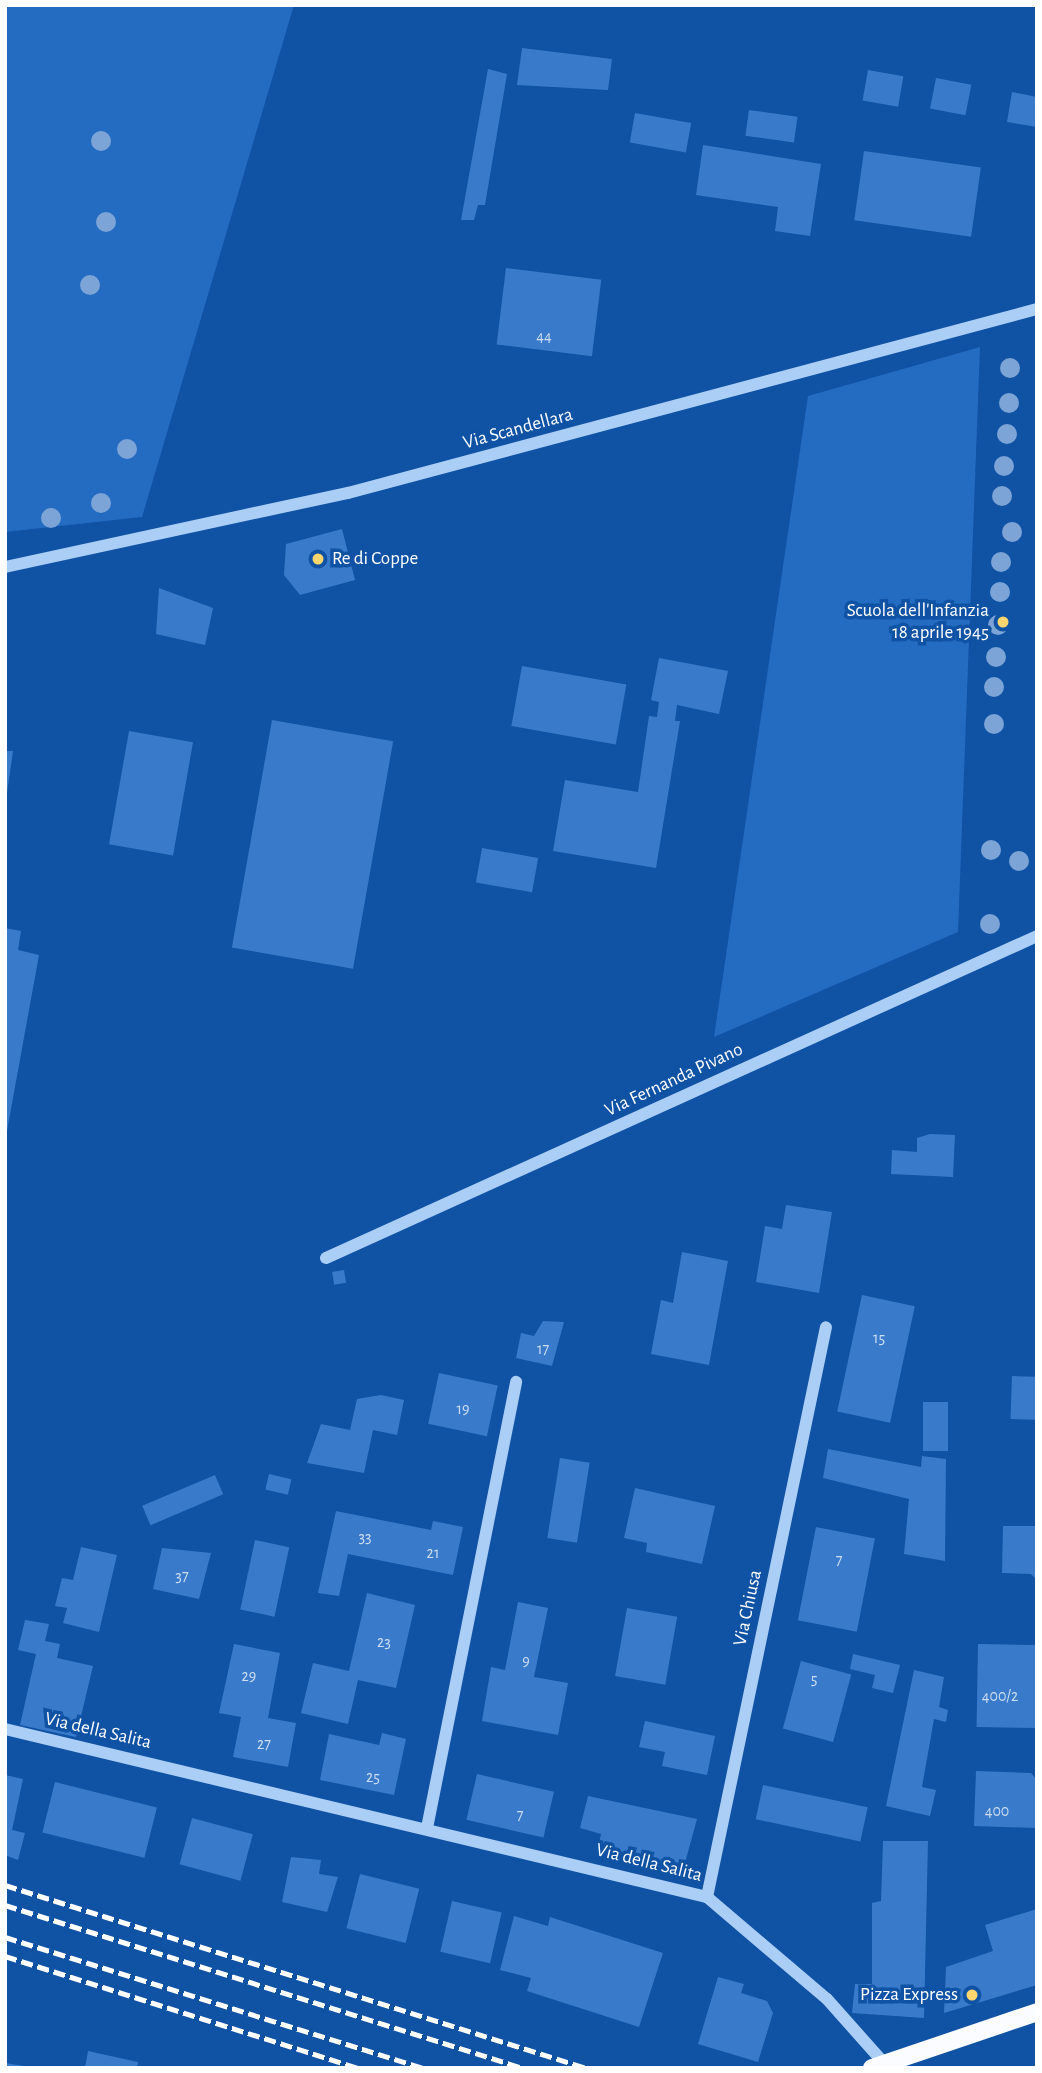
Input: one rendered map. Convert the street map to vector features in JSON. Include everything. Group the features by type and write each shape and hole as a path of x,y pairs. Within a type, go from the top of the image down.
{"main road":[{"path":"877,2065 1037,2012"}],"street":[{"name":"Via Scandellara","path":"5,567 360,490 1037,309"},
{"name":"Via Fernanda Pivano","path":"326,1258 1037,936"},
{"name":"Via Chiusa","path":"707,1897 826,1327"},
{"path":"427,1828 516,1382"},
{"name":"Via della Salita","path":"5,1729 707,1897 827,1999 877,2065"}],"shaded area":[{"path":"5,5 294,5 142,517 5,532"},
{"path":"980,347 958,932 714,1037 808,396"}],"building":[{"path":"522,48 612,59 608,90 517,85"},
{"path":"488,69 507,74 485,205 478,205 474,220 461,220"},
{"path":"868,70 903,76 898,107 863,101"},
{"path":"936,78 971,85 965,115 930,108"},
{"path":"1012,92 1037,97 1037,127 1007,122"},
{"path":"749,110 798,117 794,143 745,136"},
{"path":"635,113 691,123 686,152 630,143"},
{"path":"703,145 821,164 810,236 775,231 778,207 696,195"},
{"path":"864,151 981,167 971,237 854,220"},
{"path":"506,268 601,280 592,356 497,344"},
{"path":"342,529 355,580 300,595 284,575 286,544"},
{"path":"159,588 213,608 205,645 156,634"},
{"path":"659,658 728,671 719,714 677,705 675,721 680,721 656,868 553,851 565,780 638,792 649,716 657,717 659,702 651,700"},
{"path":"522,666 626,684 616,744 511,726"},
{"path":"272,720 393,741 353,969 232,947"},
{"path":"129,731 193,742 173,856 109,844"},
{"path":"5,751 13,751 7,793 5,793"},
{"path":"482,848 538,858 532,892 476,882"},
{"path":"5,928 21,931 18,950 39,955 7,1131"},
{"path":"930,1134 955,1135 953,1177 891,1174 892,1150 917,1152 917,1138"},
{"path":"786,1205 832,1212 819,1293 756,1282 765,1226 782,1229"},
{"path":"682,1252 728,1261 709,1365 651,1354 661,1300 673,1303"},
{"path":"344,1270 346,1283 334,1285 332,1272"},
{"path":"862,1295 915,1306 890,1423 837,1411"},
{"path":"543,1321 564,1322 552,1366 516,1358 521,1333 534,1336"},
{"path":"439,1373 498,1385 487,1436 428,1424"},
{"path":"1012,1376 1037,1377 1035,1420 1010,1419"},
{"path":"381,1395 404,1400 397,1435 373,1430 364,1473 307,1463 321,1424 350,1430 357,1399"},
{"path":"923,1402 948,1402 948,1451 923,1451"},
{"path":"828,1449 921,1467 922,1456 946,1459 945,1561 904,1554 909,1499 823,1478"},
{"path":"560,1458 590,1463 577,1543 547,1538"},
{"path":"269,1474 291,1479 288,1495 265,1490"},
{"path":"215,1475 223,1494 150,1525 142,1506"},
{"path":"635,1488 715,1506 702,1564 646,1552 647,1543 624,1538"},
{"path":"336,1511 431,1530 433,1521 463,1527 453,1575 348,1554 339,1596 318,1593"},
{"path":"1003,1526 1037,1526 1037,1580 1031,1574 1002,1573"},
{"path":"816,1527 875,1538 857,1632 798,1620"},
{"path":"255,1540 289,1547 274,1617 240,1609"},
{"path":"81,1547 117,1555 99,1632 63,1623 67,1608 55,1606 62,1578 73,1580"},
{"path":"162,1548 211,1553 199,1599 153,1589"},
{"path":"367,1593 415,1605 396,1688 358,1680 348,1724 301,1713 313,1663 349,1671"},
{"path":"518,1602 548,1608 534,1677 568,1683 558,1735 482,1721 491,1667 505,1670"},
{"path":"627,1608 677,1617 665,1685 615,1676"},
{"path":"25,1620 49,1624 45,1641 60,1644 57,1658 93,1666 76,1737 20,1725 36,1654 18,1650"},
{"path":"234,1644 280,1653 268,1718 296,1723 288,1767 233,1757 241,1717 219,1713"},
{"path":"978,1644 1037,1645 1036,1728 977,1727"},
{"path":"853,1654 900,1665 893,1693 872,1688 875,1675 850,1669"},
{"path":"801,1661 851,1674 833,1742 783,1729"},
{"path":"914,1670 944,1677 939,1707 948,1710 946,1722 934,1719 922,1787 936,1790 930,1816 886,1806"},
{"path":"645,1721 715,1736 707,1775 662,1766 665,1752 639,1747"},
{"path":"382,1733 406,1739 394,1795 320,1780 329,1734 379,1745"},
{"path":"976,1771 1031,1773 1037,1780 1037,1828 974,1826"},
{"path":"477,1774 554,1792 543,1838 466,1820"},
{"path":"5,1775 23,1779 12,1830 25,1833 18,1860 5,1855"},
{"path":"55,1782 157,1807 144,1858 42,1832"},
{"path":"763,1785 868,1807 860,1841 756,1819"},
{"path":"588,1796 697,1819 683,1870 598,1848 601,1834 580,1828"},
{"path":"192,1818 253,1834 240,1881 180,1864"},
{"path":"883,1841 928,1841 924,2018 852,2013 855,1984 872,1984 872,1903 881,1901"},
{"path":"291,1857 321,1860 319,1874 338,1877 327,1912 282,1902"},
{"path":"360,1874 419,1889 406,1943 346,1928"},
{"path":"452,1901 502,1912 490,1963 440,1952"},
{"path":"1037,1909 1037,1985 944,2013 946,1967 993,1951 985,1925"},
{"path":"514,1916 548,1926 550,1917 663,1953 639,2027 527,1991 531,1978 500,1970"},
{"path":"718,1977 744,1984 741,1993 767,2001 773,2013 758,2062 698,2044"},
{"path":"88,2051 138,2062 137,2068 85,2068"},
{"path":"5,2063 24,2066 24,2068 5,2068"}],"railway":[{"path":"5,1885 586,2068"},
{"path":"5,1905 523,2068"},
{"path":"5,1937 422,2068"},
{"path":"5,1956 358,2068"}],"place":[{"name":"Re di Coppe","path":"318,559"},
{"name":"Scuola dell'Infanzia 18 aprile 1945","path":"1003,622"},
{"name":"Pizza Express","path":"972,1995"}]}
